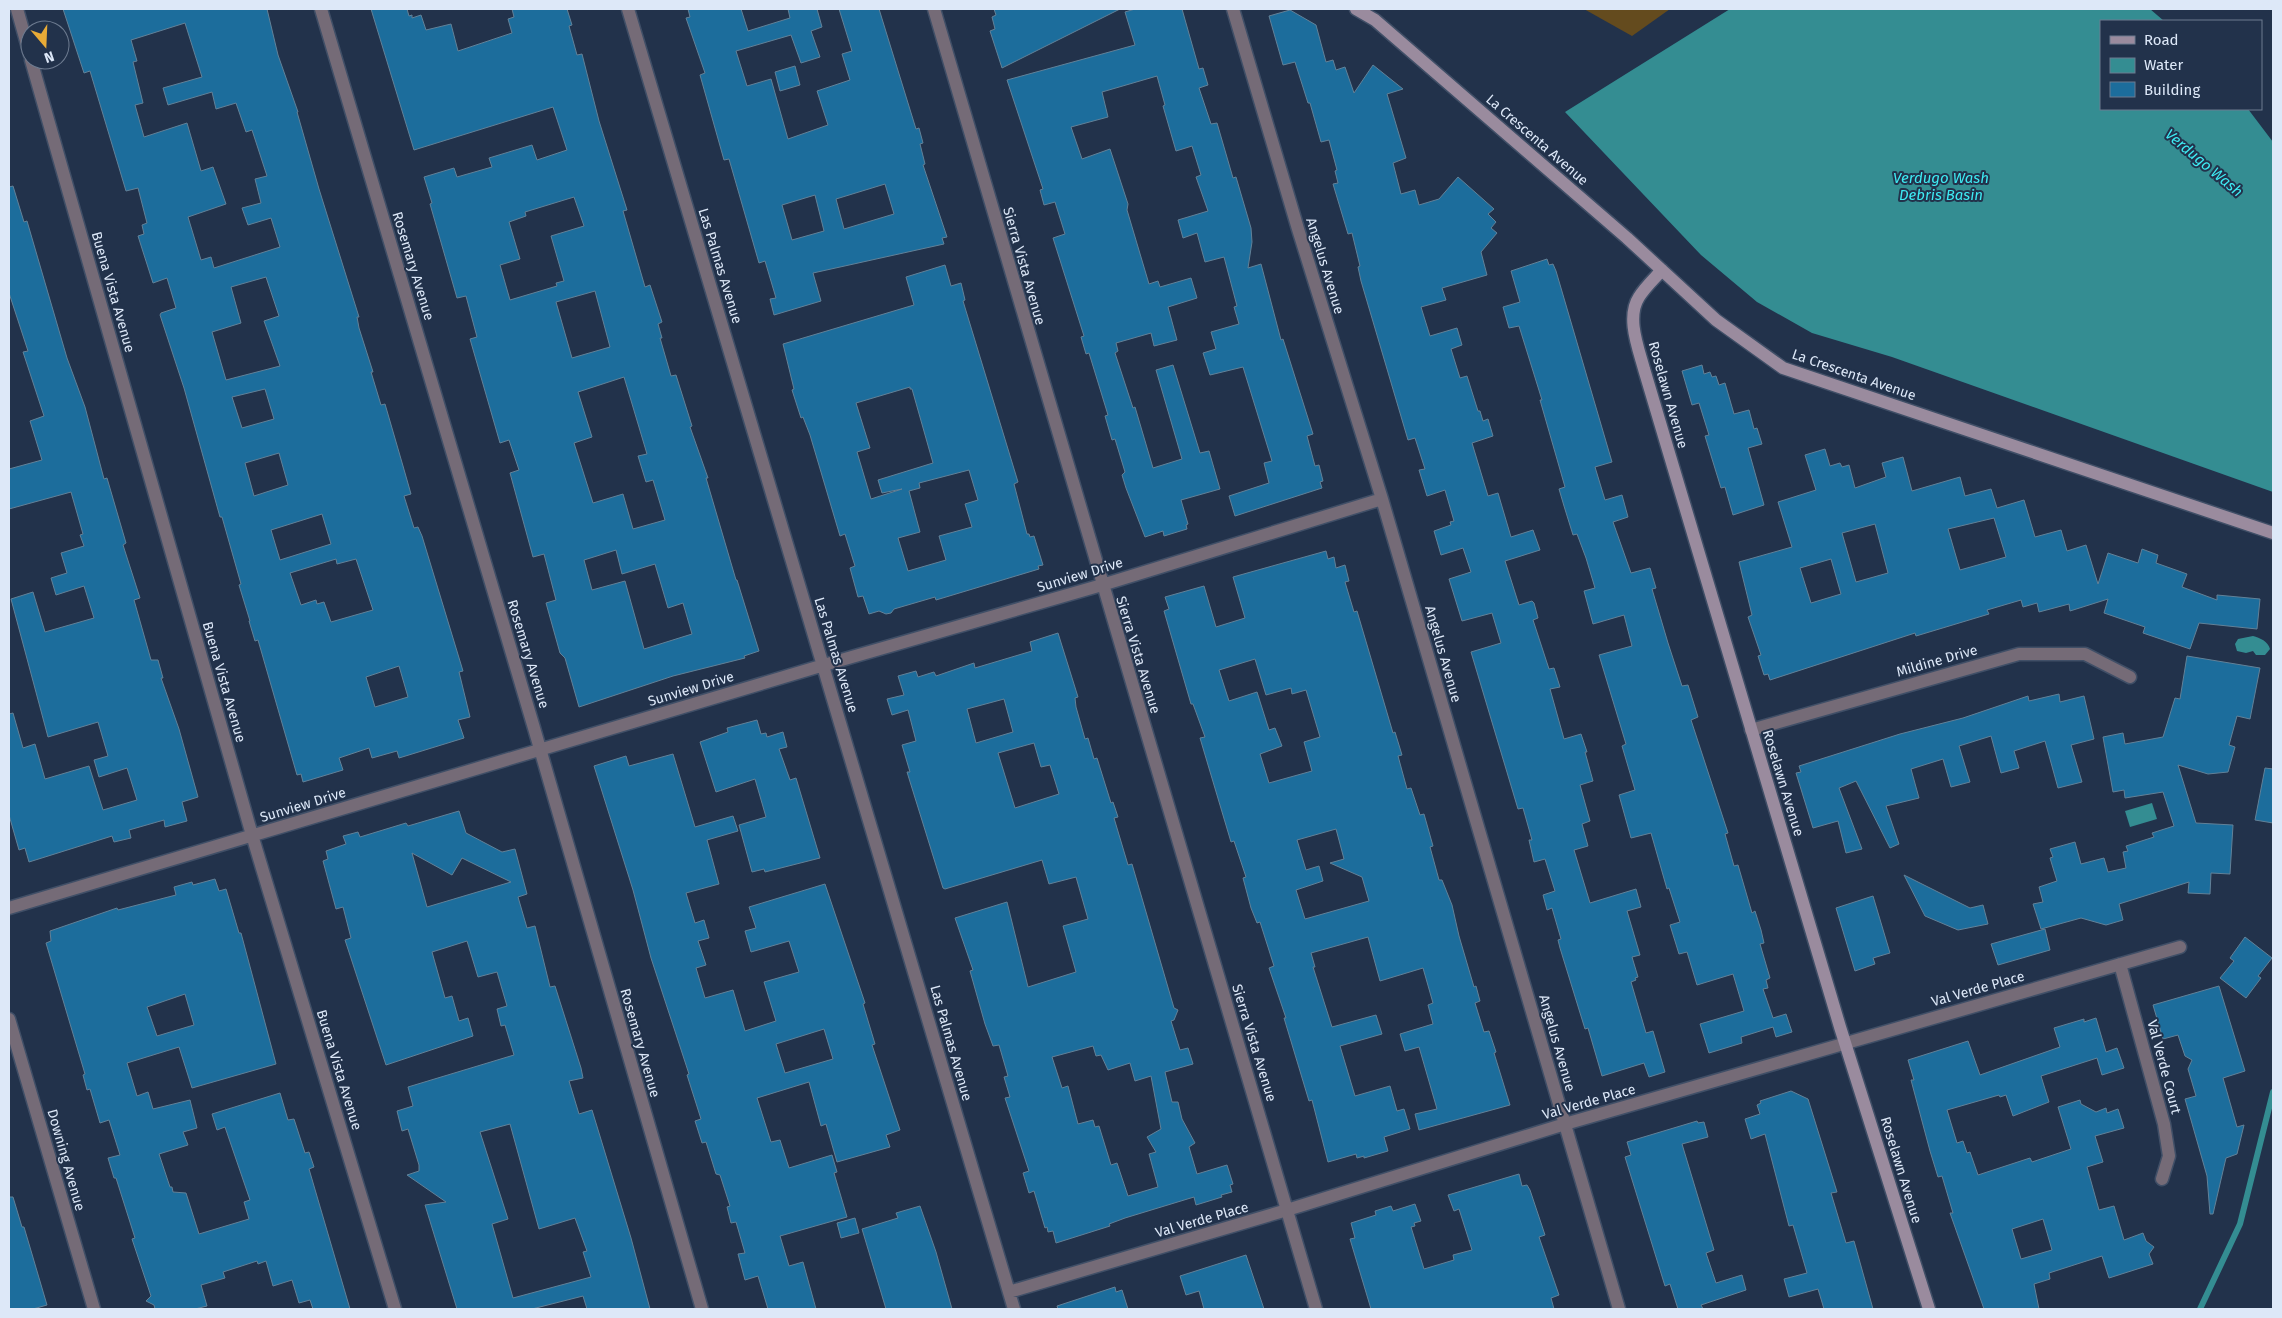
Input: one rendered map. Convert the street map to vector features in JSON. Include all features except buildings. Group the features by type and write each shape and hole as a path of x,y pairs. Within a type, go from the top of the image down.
{"street":[{"name":"Rosemary Avenue","path":"321,9 540,750 702,1309"},
{"name":"Las Palmas Avenue","path":"628,9 1014,1309"},
{"name":"Sierra Vista Avenue","path":"934,9 1316,1309"},
{"name":"Angelus Avenue","path":"1233,9 1298,229 1382,499 1619,1309"},
{"name":"La Crescenta Avenue","path":"1356,9 1383,27 1662,270 1716,320 1783,368 2273,533"},
{"name":"Buena Vista Avenue","path":"35,70 252,835 395,1309"},
{"name":"Roselawn Avenue","path":"1662,270 1638,298 1633,319 1637,344 1845,1042 1928,1309"},
{"name":"Sunview Drive","path":"9,908 824,665 1102,585 1382,499"},
{"name":"Mildine Drive","path":"1751,730 2018,654 2085,654 2130,677"},
{"name":"Val Verde Place","path":"1009,1292 1287,1210 1565,1124 2180,947"},
{"name":"Val Verde Court","path":"2120,964 2164,1124 2169,1156 2162,1179"},
{"name":"Downing Avenue","path":"9,1020 94,1309"}],"shaded area":[{"path":"1584,9 1670,9 1632,36"}],"water":[{"name":"Verdugo Wash Debris Basin","path":"1730,9 2150,9 2163,20 2100,20 2100,110 2249,110 2273,142 2273,492 1892,357 1812,333 1757,302 1701,255 1565,112"},
{"path":"2253,636 2263,640 2269,646 2270,649 2265,655 2256,655 2253,651 2246,653 2237,651 2235,644 2238,639"},
{"path":"2152,803 2157,819 2130,827 2125,811"}],"waterway":[{"path":"2200,1309 2240,1224 2273,1092"}],"water label":[{"name":"Verdugo Wash","path":"2204,163"}]}
